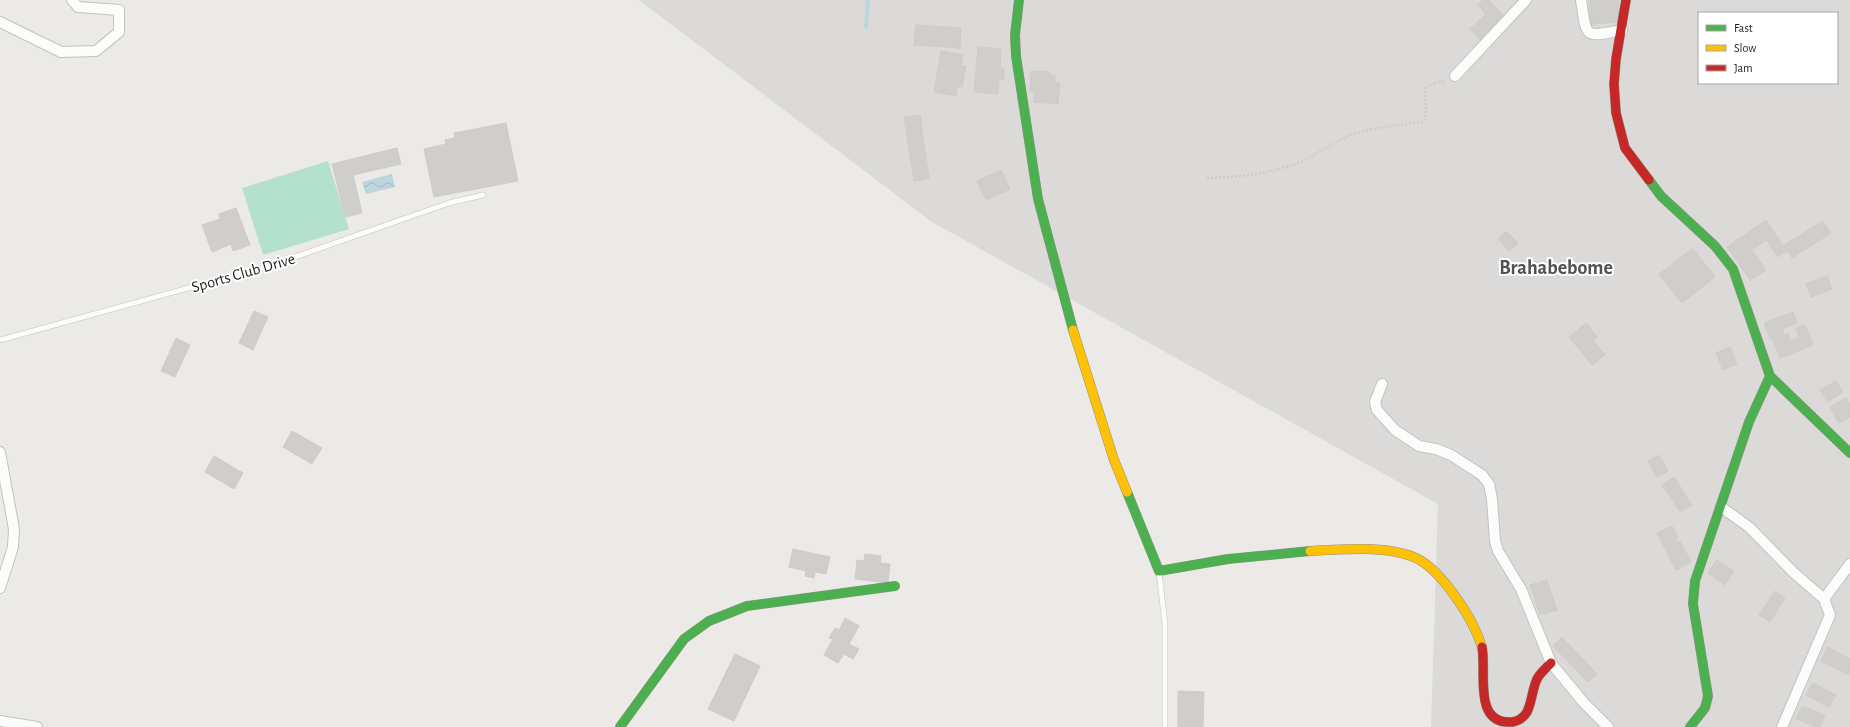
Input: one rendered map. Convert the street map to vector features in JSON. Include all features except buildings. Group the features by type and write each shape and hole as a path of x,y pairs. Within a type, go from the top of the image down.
{"street":[{"path":"0,22 61,52 96,51 119,32 119,10 78,7 72,0"},
{"path":"1019,0 1015,35 1016,56 1038,199 1079,352 1112,453 1144,537 1159,571 1212,560 1310,551 1375,550 1406,554 1419,560 1434,570 1471,619 1481,641 1484,656 1486,708 1495,718 1509,722 1517,722 1524,717 1528,711 1537,678 1551,663"},
{"path":"1455,76 1526,0"},
{"path":"1581,0 1586,29 1591,34 1597,35 1622,30"},
{"path":"1626,0 1616,59 1614,84 1616,113 1625,148 1661,196 1715,246 1733,269 1770,376 1850,453"},
{"path":"1690,727 1705,708 1708,696 1693,604 1695,581 1749,422 1770,376"},
{"path":"1382,384 1375,402 1378,410 1395,430 1419,446 1436,449 1451,455 1482,475 1488,484 1492,499 1495,541 1498,551 1520,589 1551,663 1584,703 1608,727"},
{"path":"0,452 14,529 13,547 0,588"},
{"path":"1721,507 1749,526 1794,572 1824,599 1830,615 1782,727"},
{"path":"1824,599 1850,564"},
{"path":"620,727 684,639 709,620 747,606 895,586"},
{"path":"0,721 37,727"}],"lane":[{"name":"Sports Club Drive","path":"0,340 274,264 449,203 483,195"},
{"path":"1159,571 1164,624 1165,727"}],"path":[{"path":"1207,178 1238,177 1270,171 1301,162 1349,136 1393,125 1424,122 1426,110 1425,87 1455,76"}],"shaded area":[{"path":"639,0 1850,0 1850,727 1431,727 1438,504 932,222"}],"green space":[{"path":"328,161 349,229 263,255 242,188"}],"water":[{"path":"392,174 395,187 366,194 362,182"}],"waterway":[{"path":"866,27 868,0"}],"traffic: fast":[{"path":"1019,0 1015,35 1016,56 1038,199 1073,330"},
{"path":"1649,180 1661,196 1715,246 1733,269 1770,376 1850,453"},
{"path":"1690,727 1705,708 1708,696 1693,604 1695,581 1749,422 1770,376"},
{"path":"1127,492 1159,571 1228,559 1310,551"},
{"path":"620,727 684,639 709,621 747,606 895,586"}],"traffic: slow":[{"path":"1073,330 1114,460 1127,492"},
{"path":"1310,551 1350,549 1380,550 1407,555 1418,559 1434,571 1455,596 1477,633 1482,647"}],"traffic: jam":[{"path":"1626,0 1616,59 1614,84 1616,113 1625,148 1649,180"},
{"path":"1482,647 1483,682 1486,706 1491,715 1499,721 1512,722 1519,720 1524,716 1529,708 1537,679 1551,663"}],"district":[{"name":"Brahabebome","path":"1556,267"}]}
